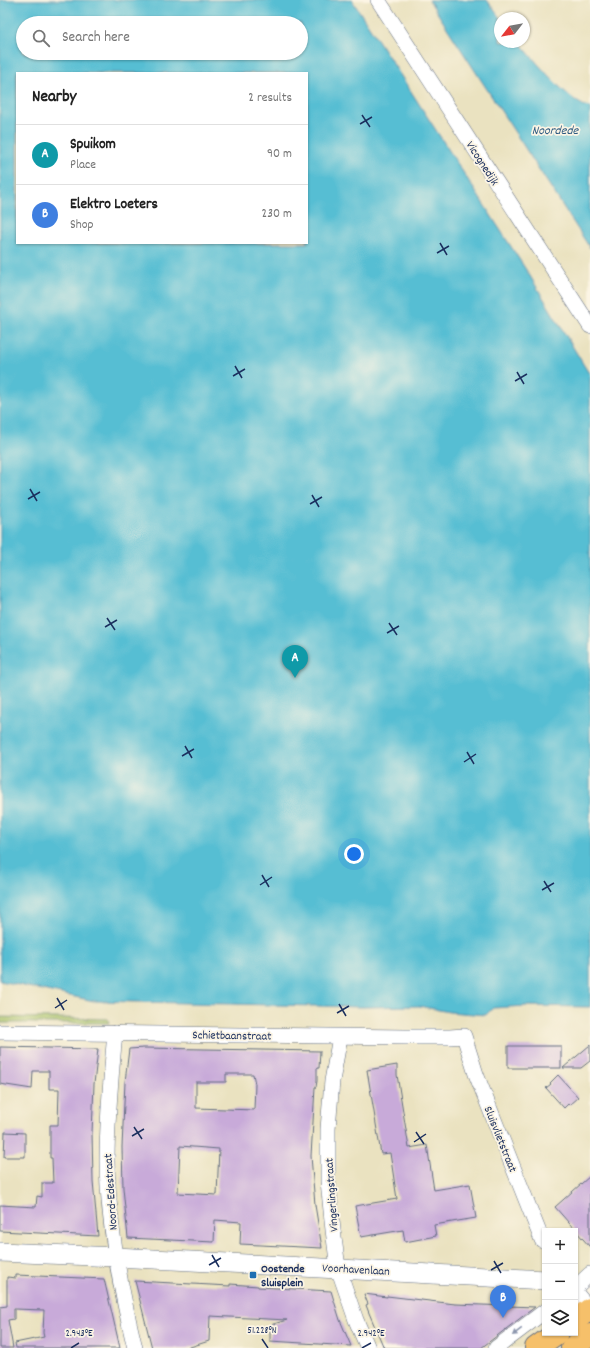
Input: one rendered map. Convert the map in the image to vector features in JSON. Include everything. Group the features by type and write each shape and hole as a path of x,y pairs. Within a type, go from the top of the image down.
{"main road":[{"path":"572,1348 590,1335"},
{"path":"536,1348 553,1336"}],"street":[{"name":"Vicognedijk","path":"378,0 590,326"},
{"name":"Schietbaanstraat","path":"0,1032 340,1037 464,1036"},
{"name":"Noord-Edestraat","path":"115,1033 108,1112 107,1162 116,1257 135,1348"},
{"name":"Sluisvlietstraat","path":"464,1036 476,1074 542,1240"},
{"name":"Vingerlingstraat","path":"340,1037 332,1081 328,1128 328,1181 338,1268 356,1320 368,1348"},
{"name":"Voorhavenlaan","path":"0,1252 338,1268 542,1280"},
{"path":"578,1285 590,1274"},
{"path":"496,1348 542,1313"}],"green space":[{"path":"0,1017 108,1019 109,1023 0,1023"}],"water":[{"path":"0,0 352,0 530,276 590,375 590,1007 525,1006 493,1008 486,1015 449,1012 419,1006 363,1007 94,1001 0,981"},
{"name":"Noordede","path":"429,0 487,0 496,12 494,12 494,48 524,48 542,69 573,99 590,107 590,248"}],"building":[{"path":"590,1045 590,1061 581,1068 563,1068"},
{"path":"508,1046 561,1046 561,1068 508,1068"},
{"path":"0,1047 98,1049 94,1084 92,1133 93,1181 98,1236 0,1231 0,1205 36,1207 37,1196 42,1197 42,1183 53,1183 52,1158 50,1158 50,1125 58,1125 59,1089 49,1089 49,1071 33,1071 32,1089 0,1084"},
{"path":"129,1049 320,1051 319,1068 317,1068 317,1081 315,1087 311,1156 315,1205 322,1248 240,1244 241,1222 215,1220 214,1242 128,1238 123,1188 122,1147 125,1082","holes":["226,1074 253,1074 255,1084 254,1110 196,1108 196,1082 226,1082","180,1146 219,1149 217,1195 178,1193"]},
{"path":"397,1065 397,1075 409,1148 427,1145 434,1190 470,1184 476,1218 434,1225 436,1236 405,1242 403,1230 361,1237 355,1206 397,1199 390,1153 381,1154 367,1070"},
{"path":"558,1075 578,1097 564,1108 546,1088"},
{"path":"5,1132 25,1133 25,1157 4,1157"},
{"path":"590,1176 590,1247 578,1233 578,1228 573,1228 555,1207"},
{"path":"16,1275 104,1279 120,1348 16,1348 15,1343 44,1337 44,1310 14,1309 14,1319 8,1320 13,1348 0,1348 0,1307 7,1306 7,1277 16,1278"},
{"path":"135,1281 230,1286 230,1284 331,1291 340,1320 351,1346 270,1341 270,1325 287,1320 210,1316 209,1341 187,1348 152,1348"},
{"path":"364,1294 455,1304 535,1307 481,1348 384,1348 366,1305 368,1304"}],"place":[{"name":"Spuikom","path":"295,678"},
{"name":"Oostende Sluisplein","path":"253,1275"},
{"name":"Elektro Loeters","path":"503,1318"}]}
